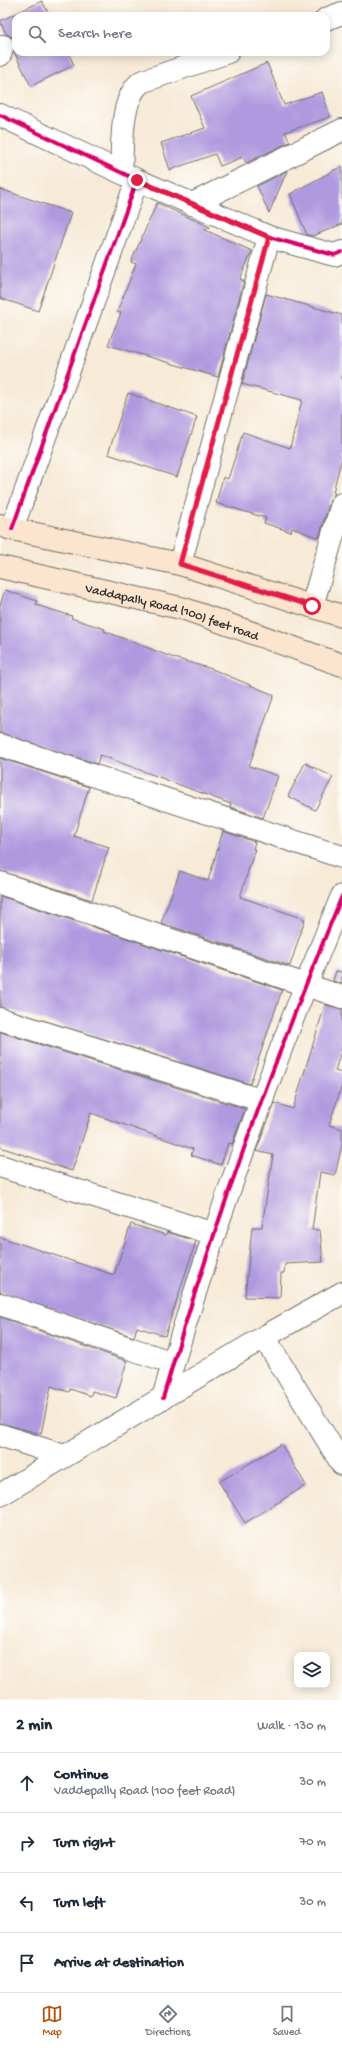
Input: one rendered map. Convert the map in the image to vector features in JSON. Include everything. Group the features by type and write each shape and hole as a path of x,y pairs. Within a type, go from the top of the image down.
{"main road":[{"path":"6,527 180,564 342,616"},
{"name":"Vaddapally Road (100) feet road","path":"0,567 185,609 342,664"}],"street":[{"path":"330,17 342,13"},
{"path":"6,527 129,176 125,111 133,88 141,82 216,56"},
{"path":"0,115 129,176 269,237 334,255 342,252"},
{"path":"192,204 342,130"},
{"path":"180,564 269,237"},
{"path":"312,606 342,504"},
{"path":"0,744 342,857"},
{"path":"0,883 342,997"},
{"path":"164,1398 173,1363 214,1234 305,985 342,896"},
{"path":"0,1018 262,1101"},
{"path":"0,1166 214,1234"},
{"path":"0,1495 264,1337 342,1293"},
{"path":"0,1304 173,1363"},
{"path":"264,1337 342,1464"},
{"path":"0,1435 64,1456"}],"building":[{"path":"42,1 48,12 19,12"},
{"path":"12,15 12,37 6,34 0,21"},
{"path":"16,56 70,56 74,65 31,86"},
{"path":"267,63 284,105 322,92 330,117 285,132 290,142 246,163 243,157 220,166 215,154 170,170 161,143 205,128 191,96"},
{"path":"342,166 342,224 313,236 307,235 290,194"},
{"path":"287,171 269,213 257,186"},
{"path":"0,189 71,213 38,311 0,298"},
{"path":"157,203 210,227 205,230 252,251 240,279 244,281 218,377 108,345 121,313 117,312 136,264 131,262"},
{"path":"266,294 342,315 342,457 333,492 335,493 330,500 319,538 292,528 291,532 264,523 266,518 216,503 223,477 228,479 243,432 290,448 302,400 242,384"},
{"path":"128,393 197,417 177,477 108,454"},
{"path":"5,590 37,601 36,605 72,616 71,618 105,629 104,631 174,658 212,669 274,695 249,766 278,776 263,818 230,807 231,804 100,755 97,764 0,733 0,605"},
{"path":"0,758 89,787 74,836 109,847 92,900 0,871"},
{"path":"305,763 333,777 315,810 288,796"},
{"path":"223,831 255,842 253,849 255,849 240,897 305,919 290,966 161,923 180,871 208,881"},
{"path":"0,896 282,990 250,1084 0,1007"},
{"path":"336,971 342,972 342,984 333,981"},
{"path":"325,1005 342,1009 342,1047 335,1071 342,1073 342,1085 329,1125 342,1129 342,1145 335,1175 320,1172 312,1230 320,1230 323,1262 285,1264 284,1273 281,1273 280,1298 245,1297 252,1227 262,1227 273,1155 256,1151 275,1103 293,1109"},
{"path":"0,1032 245,1109 232,1144 228,1143 221,1165 191,1155 193,1149 91,1113 72,1171 0,1147"},
{"path":"131,1224 166,1235 167,1232 196,1241 165,1336 137,1327 134,1337 0,1292 0,1237 114,1275"},
{"path":"0,1317 127,1361 116,1398 92,1391 91,1396 70,1389 69,1392 51,1386 41,1434 0,1423"},
{"path":"281,1444 306,1485 245,1523 219,1482"}],"cycle path":[{"path":"0,115 137,180 269,237 334,255 342,252"},
{"path":"12,529 137,180"},
{"path":"163,1398 202,1270 245,1144 292,1020 342,896"}],"route":[{"path":"137,180 269,237 180,564 312,606"}]}
